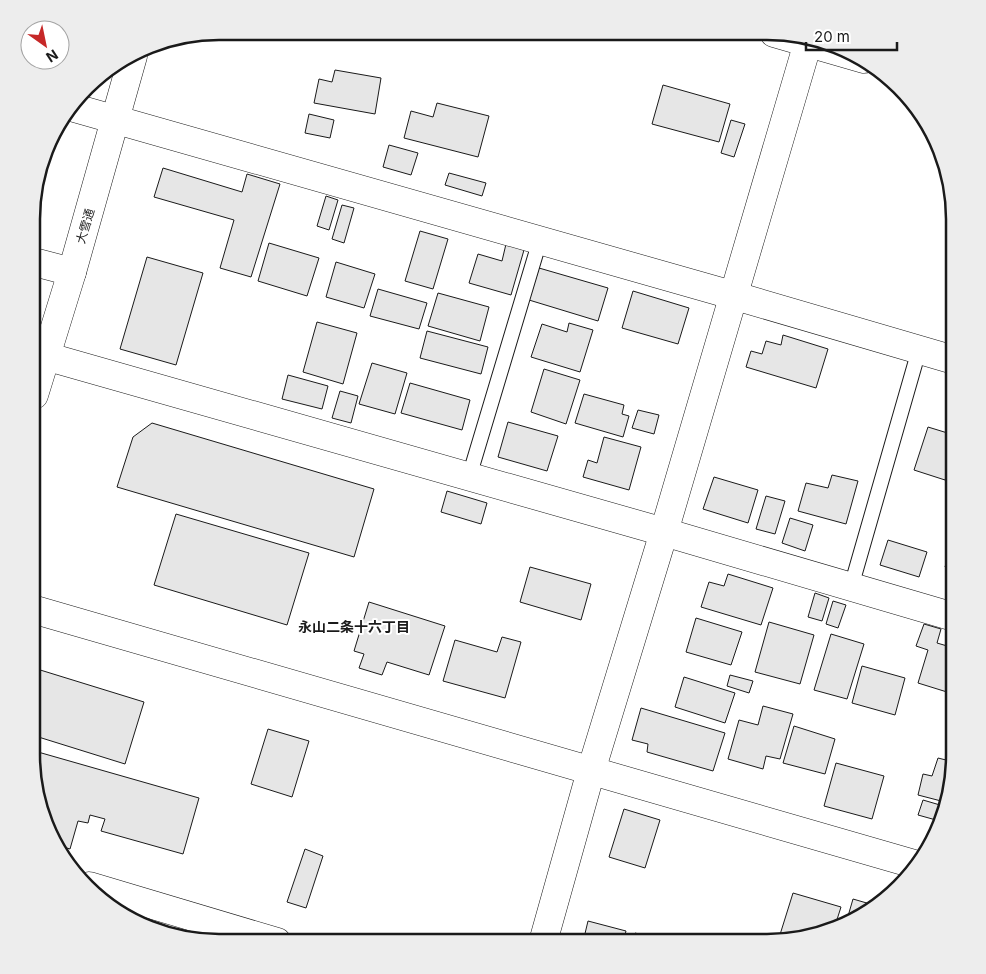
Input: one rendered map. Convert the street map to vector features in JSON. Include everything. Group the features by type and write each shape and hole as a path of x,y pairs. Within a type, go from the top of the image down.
{"main road":[{"path":"545,934 591,771 664,532 807,44"},
{"name":"大雪通","path":"40,373 72,272 131,63"},
{"path":"78,109 946,358"},
{"path":"40,264 72,272"},
{"path":"45,356 664,532 946,615"},
{"path":"40,611 910,863"},
{"path":"100,889 250,934"}],"lane":[{"path":"468,477 540,240"},
{"path":"851,587 918,350"}],"building":[{"path":"335,70 381,78 375,114 314,103 319,79 332,82"},
{"path":"663,85 730,104 719,142 652,124"},
{"path":"437,103 489,116 478,157 404,138 411,111 433,117"},
{"path":"309,114 334,120 330,138 305,133"},
{"path":"731,120 745,124 734,157 721,153"},
{"path":"389,145 418,153 411,175 383,167"},
{"path":"163,168 242,192 247,174 280,184 251,277 220,268 234,220 154,197"},
{"path":"449,173 486,183 482,196 445,185"},
{"path":"326,196 338,200 329,230 317,226"},
{"path":"342,205 354,208 344,243 332,239"},
{"path":"420,231 448,239 433,289 405,281"},
{"path":"269,243 319,258 307,296 258,281"},
{"path":"506,244 524,250 511,295 469,283 478,254 502,261"},
{"path":"147,257 203,273 176,365 120,349"},
{"path":"336,262 375,274 364,308 326,297"},
{"path":"539,268 608,288 598,321 529,300"},
{"path":"378,289 427,303 419,329 370,316"},
{"path":"633,291 689,308 678,344 622,328"},
{"path":"438,293 489,307 480,341 428,326"},
{"path":"317,322 357,333 343,384 303,372"},
{"path":"569,323 593,330 580,372 531,357 542,324 567,332"},
{"path":"427,331 488,347 481,374 420,358"},
{"path":"783,335 828,349 816,388 746,367 751,351 762,354 766,341 781,345"},
{"path":"372,363 407,373 395,414 359,404"},
{"path":"544,369 580,380 566,424 531,412"},
{"path":"288,375 328,386 322,409 282,399"},
{"path":"410,383 470,400 462,430 401,413"},
{"path":"340,391 358,396 351,423 332,418"},
{"path":"584,394 624,405 622,414 629,416 623,437 575,423"},
{"path":"638,410 659,415 654,434 632,428"},
{"path":"508,422 558,436 547,471 498,457"},
{"path":"152,423 374,489 354,557 117,487 133,437"},
{"path":"928,427 946,433 945,480 914,470"},
{"path":"604,437 641,447 629,490 583,477 588,460 597,463"},
{"path":"832,475 858,481 846,524 798,511 806,483 828,488"},
{"path":"714,477 758,490 748,523 703,509"},
{"path":"447,491 487,503 481,524 441,512"},
{"path":"766,496 785,501 775,534 756,529"},
{"path":"176,514 309,553 287,625 154,585"},
{"path":"790,518 813,525 805,551 782,543"},
{"path":"888,540 927,552 919,577 880,565"},
{"path":"530,567 591,584 581,620 520,602"},
{"path":"728,574 773,588 761,625 701,607 709,582 724,586"},
{"path":"815,593 829,598 822,621 808,617"},
{"path":"833,601 846,605 838,628 826,624"},
{"path":"369,602 445,626 429,675 387,662 382,675 359,668 364,654 354,651"},
{"path":"696,618 742,632 731,665 686,652"},
{"path":"769,622 814,635 800,684 755,672"},
{"path":"924,624 941,629 937,643 946,646 946,692 918,683 928,650 916,646"},
{"path":"831,634 864,644 847,699 814,690"},
{"path":"502,637 521,642 505,698 443,681 455,640 497,652"},
{"path":"862,666 905,678 895,715 852,703"},
{"path":"40,670 144,702 125,764 40,737"},
{"path":"730,675 753,681 749,693 727,686"},
{"path":"684,677 735,693 725,723 675,707"},
{"path":"763,706 793,714 780,759 766,756 763,769 728,759 739,720 758,725"},
{"path":"641,708 725,733 713,771 647,752 648,744 632,740"},
{"path":"794,726 835,739 825,774 783,763"},
{"path":"268,729 309,741 292,797 251,784"},
{"path":"40,753 199,798 183,854 101,831 105,819 90,815 88,823 78,821 70,849 64,845 49,813 43,790"},
{"path":"938,758 946,760 940,801 918,795 923,774 932,776"},
{"path":"836,763 884,776 872,819 824,806"},
{"path":"923,800 939,805 934,819 918,815"},
{"path":"624,809 660,820 645,868 609,857"},
{"path":"305,849 323,856 306,908 287,902"},
{"path":"793,893 841,907 837,920 825,925 780,934"},
{"path":"853,899 868,903 857,910 848,915"},
{"path":"588,921 626,931 625,934 585,934"}],"district":[{"name":"永山二条十六丁目","path":"354,626"}]}
